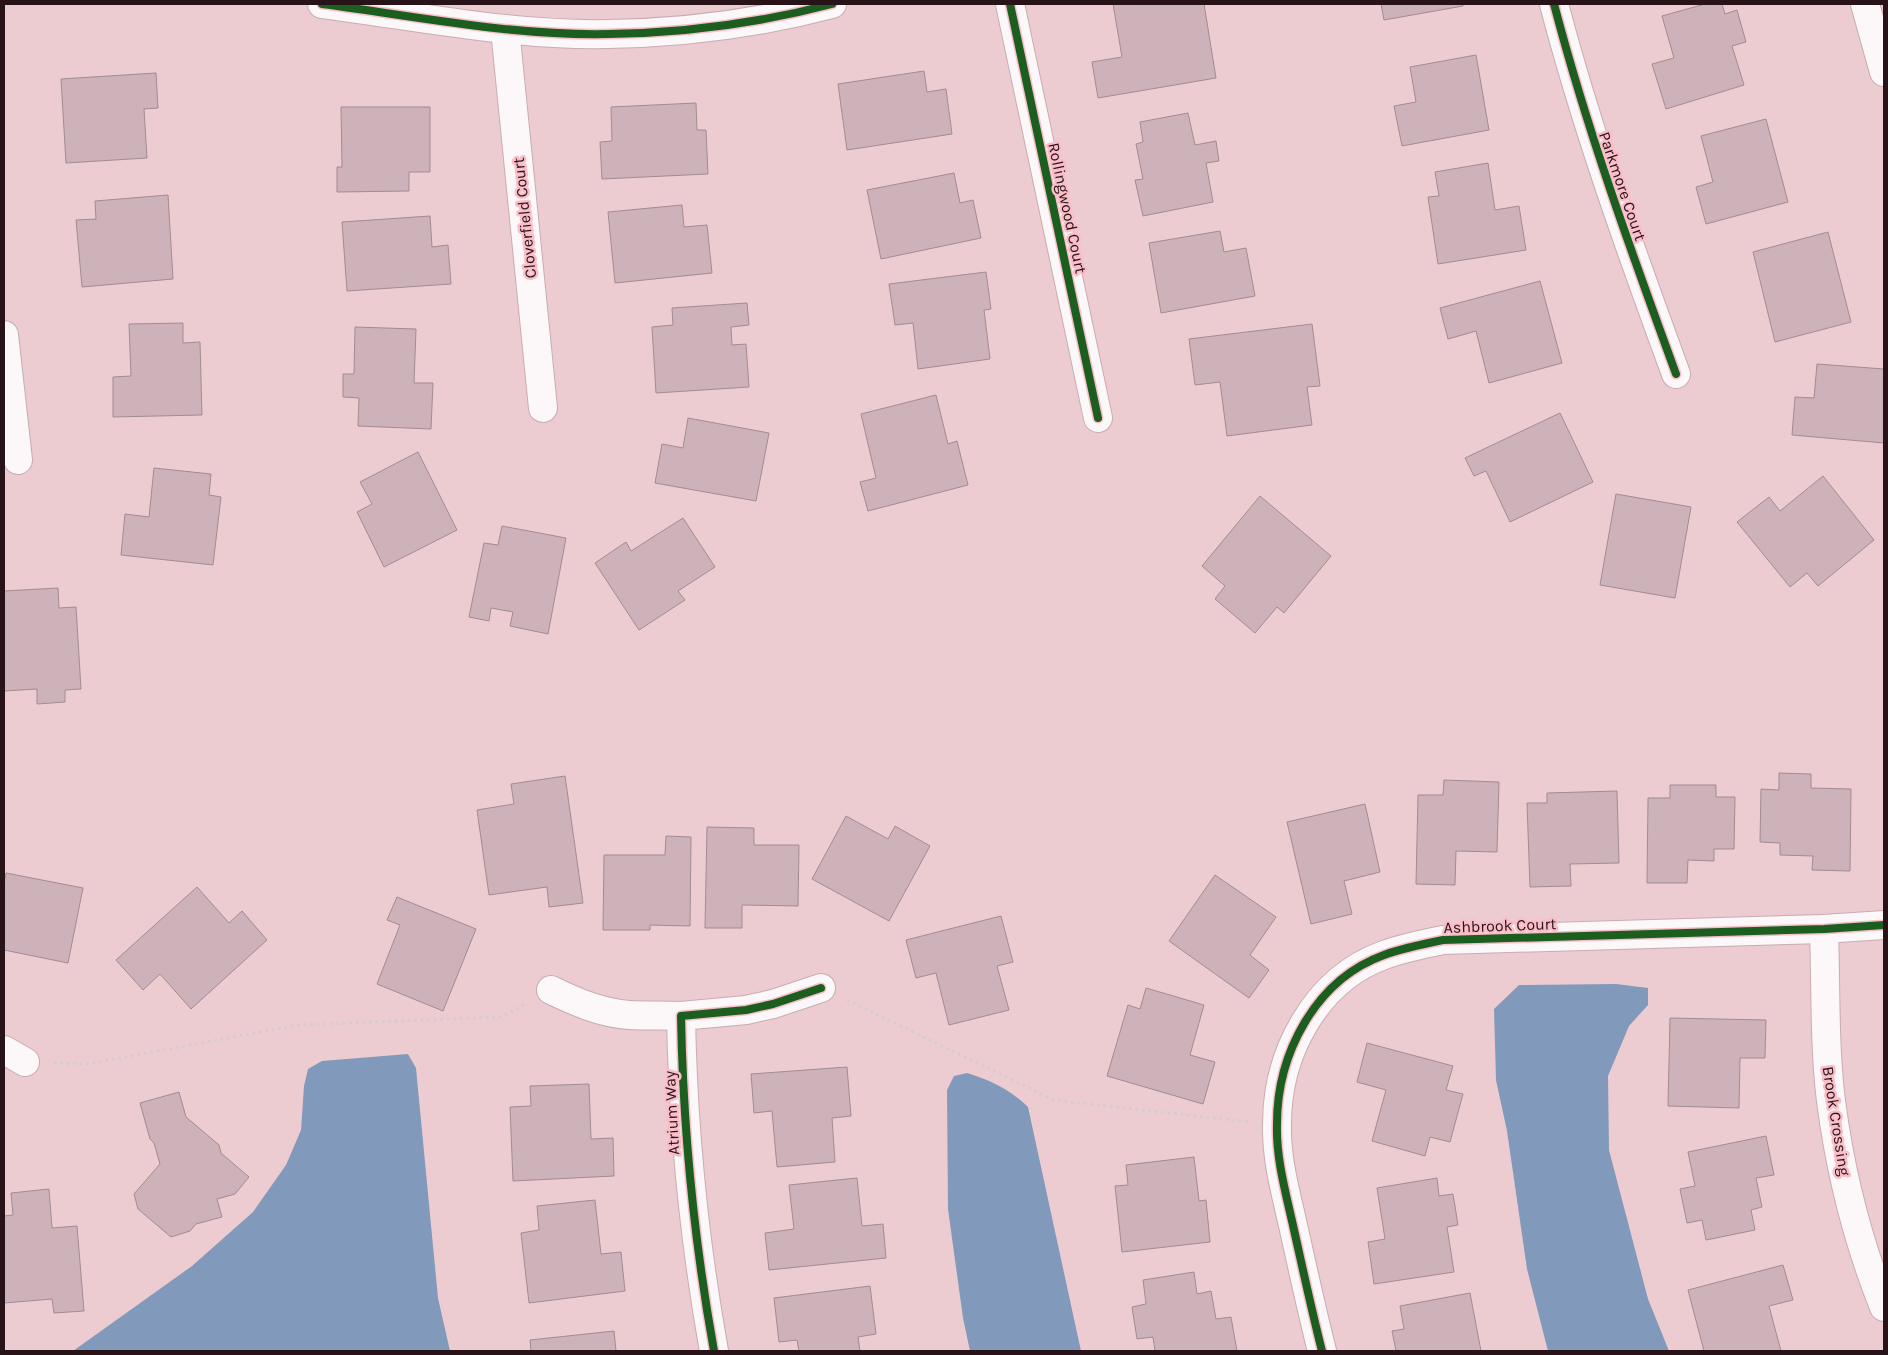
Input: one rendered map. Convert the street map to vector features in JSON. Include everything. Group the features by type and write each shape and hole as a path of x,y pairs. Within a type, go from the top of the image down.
{"street":[{"path":"322,4 505,29 607,34 722,25 832,4"},
{"name":"Rollingwood Court","path":"1010,4 1098,418"},
{"name":"Parkmore Court","path":"1554,4 1589,126 1676,374"},
{"path":"1865,4 1884,72"},
{"name":"Cloverfield Court","path":"505,29 544,408"},
{"path":"4,335 18,460"},
{"name":"Ashbrook Court","path":"1322,1351 1282,1175 1276,1125 1280,1082 1290,1052 1303,1023 1318,1001 1336,984 1356,969 1382,956 1411,946 1443,940 1824,929 1884,925"},
{"name":"Brook Crossing","path":"1824,929 1828,1052 1831,1100 1837,1141 1861,1241 1884,1307"},
{"path":"551,990 577,1003 604,1011 629,1015 680,1016 746,1010 773,1004 821,988"},
{"name":"Atrium Way","path":"680,1016 685,1129 690,1185 696,1237 714,1351"}],"path":[{"path":"821,988 1054,1100 1276,1125"},
{"path":"15,1056 88,1064 298,1025 502,1017 551,990"}],"water":[{"path":"1616,984 1648,988 1648,1005 1629,1026 1608,1076 1609,1150 1648,1299 1669,1351 1548,1351 1527,1269 1507,1131 1496,1080 1494,1009 1519,985"},
{"path":"408,1054 416,1068 438,1298 450,1351 73,1351 192,1266 253,1212 286,1165 301,1130 304,1086 308,1069 322,1061"},
{"path":"967,1073 1000,1086 1028,1107 1081,1351 970,1351 963,1318 948,1209 947,1090 954,1076"}],"building":[{"path":"1113,4 1204,4 1216,78 1098,98 1092,62 1122,57"},
{"path":"1381,4 1463,4 1463,6 1384,20"},
{"path":"1705,4 1722,4 1725,14 1737,10 1746,42 1732,46 1744,85 1666,109 1652,64 1674,58 1662,16"},
{"path":"1476,55 1489,130 1402,146 1394,106 1416,102 1410,67"},
{"path":"924,71 927,92 946,89 952,134 847,150 838,84"},
{"path":"156,73 158,108 144,109 147,158 66,163 61,79"},
{"path":"696,103 697,130 706,130 708,174 602,179 600,142 612,141 611,107"},
{"path":"341,107 430,107 430,172 409,172 409,191 337,192 337,167 342,167"},
{"path":"1188,113 1195,145 1216,141 1219,161 1206,163 1213,202 1143,216 1135,180 1143,179 1136,144 1143,142 1140,122"},
{"path":"1766,119 1788,202 1706,224 1696,187 1713,182 1701,136"},
{"path":"1488,163 1495,210 1519,206 1526,250 1438,264 1428,197 1439,196 1435,172"},
{"path":"954,173 960,203 973,200 981,238 881,259 867,190"},
{"path":"168,195 173,279 82,287 76,220 96,219 95,201"},
{"path":"682,205 684,227 707,225 712,273 615,283 608,212"},
{"path":"430,216 432,247 448,245 451,284 347,291 342,222"},
{"path":"1220,231 1224,252 1246,248 1255,296 1161,313 1149,243"},
{"path":"1828,232 1851,322 1775,342 1753,252"},
{"path":"986,272 991,309 984,310 990,359 918,369 913,323 895,325 889,284"},
{"path":"1540,281 1562,363 1489,383 1476,331 1448,339 1440,308"},
{"path":"747,303 749,325 731,327 732,345 746,344 749,387 656,393 652,327 673,325 672,308"},
{"path":"183,323 183,343 200,342 202,415 113,417 113,377 131,376 129,324"},
{"path":"1312,324 1320,386 1307,387 1312,425 1227,436 1220,382 1195,385 1189,339"},
{"path":"355,327 416,329 414,383 433,383 431,429 358,426 359,398 343,397 343,374 354,374"},
{"path":"1817,364 1884,369 1884,443 1792,435 1795,397 1814,398"},
{"path":"936,395 948,444 957,441 968,485 868,511 860,482 876,478 861,414"},
{"path":"1560,413 1593,482 1510,522 1486,471 1474,476 1465,458"},
{"path":"688,418 769,433 756,501 655,483 662,444 683,448"},
{"path":"418,452 457,530 384,567 357,512 372,504 360,482"},
{"path":"154,468 211,474 209,495 221,497 213,565 121,555 125,514 149,517"},
{"path":"1823,476 1874,540 1818,586 1807,573 1790,587 1737,522 1769,497 1780,511"},
{"path":"1616,494 1691,507 1675,598 1600,585"},
{"path":"1260,496 1331,556 1284,613 1277,607 1255,633 1215,599 1225,586 1202,566"},
{"path":"683,518 715,567 678,591 685,600 639,630 595,563 626,542 631,551"},
{"path":"502,526 566,538 548,634 510,626 513,612 491,608 489,621 469,617 484,543 498,545"},
{"path":"58,588 59,608 76,607 81,689 65,690 65,702 37,704 37,689 4,691 4,591"},
{"path":"1779,773 1811,774 1811,788 1851,789 1850,871 1812,870 1813,856 1780,855 1780,843 1760,842 1761,789 1779,790"},
{"path":"565,776 583,903 549,907 547,887 489,895 477,810 514,804 511,784"},
{"path":"1444,780 1499,782 1497,852 1456,851 1455,885 1416,884 1418,795 1443,795"},
{"path":"1670,785 1716,785 1716,797 1735,797 1734,849 1714,849 1714,861 1688,860 1687,883 1647,883 1648,798 1670,798"},
{"path":"1617,791 1619,863 1570,864 1571,886 1530,887 1527,803 1547,803 1547,793"},
{"path":"1365,804 1380,872 1344,881 1352,914 1311,924 1287,822"},
{"path":"846,816 888,839 895,826 930,846 889,921 812,879"},
{"path":"707,827 754,828 754,845 799,845 798,906 742,905 742,928 705,928"},
{"path":"666,836 691,837 690,926 650,925 650,930 603,930 604,855 665,855"},
{"path":"6,873 83,888 68,963 4,950 4,884"},
{"path":"1215,875 1276,917 1250,955 1269,970 1249,998 1169,941"},
{"path":"197,887 229,923 242,911 267,940 191,1009 160,974 143,990 116,960"},
{"path":"397,897 476,929 443,1011 377,984 400,925 387,920"},
{"path":"1001,916 1013,962 997,966 1009,1010 949,1025 936,973 916,978 906,940"},
{"path":"1146,988 1204,1005 1190,1055 1215,1062 1203,1104 1107,1076 1128,1005 1140,1009"},
{"path":"1670,1018 1766,1020 1765,1058 1740,1058 1739,1108 1668,1106"},
{"path":"1367,1043 1453,1066 1446,1090 1463,1094 1450,1142 1430,1137 1425,1156 1372,1141 1386,1090 1357,1082"},
{"path":"847,1067 851,1116 832,1118 835,1162 777,1167 772,1111 754,1113 751,1074"},
{"path":"589,1084 591,1139 613,1138 614,1176 513,1181 510,1107 531,1106 530,1086"},
{"path":"179,1092 186,1117 219,1145 221,1153 249,1177 235,1194 217,1199 222,1217 196,1224 190,1231 171,1237 138,1209 134,1194 160,1164 154,1143 150,1139 140,1103"},
{"path":"1766,1136 1774,1175 1756,1178 1762,1207 1751,1210 1755,1230 1706,1240 1702,1220 1687,1223 1680,1189 1695,1186 1688,1152"},
{"path":"1194,1157 1199,1201 1206,1200 1210,1242 1122,1252 1115,1186 1128,1185 1126,1165"},
{"path":"857,1178 862,1226 883,1224 886,1258 769,1270 765,1233 794,1229 789,1185"},
{"path":"1437,1178 1439,1196 1453,1194 1458,1225 1447,1227 1454,1272 1374,1284 1368,1242 1385,1239 1377,1188"},
{"path":"49,1189 52,1228 77,1226 84,1311 54,1313 52,1299 4,1303 4,1216 13,1215 11,1193"},
{"path":"595,1200 601,1254 621,1252 625,1291 529,1303 521,1233 539,1230 537,1206"},
{"path":"1783,1265 1793,1300 1769,1306 1781,1351 1704,1351 1688,1290"},
{"path":"1194,1272 1197,1294 1211,1291 1216,1319 1231,1317 1237,1351 1155,1351 1153,1337 1137,1339 1132,1307 1146,1304 1143,1280"},
{"path":"870,1286 876,1334 858,1337 860,1351 799,1351 797,1340 779,1342 774,1298"},
{"path":"1470,1293 1481,1351 1396,1351 1392,1331 1404,1329 1400,1306"},
{"path":"614,1331 616,1351 531,1351 530,1340"}],"cycle path":[{"path":"322,4 500,29 572,34 665,32 721,26 777,17 832,4"},
{"path":"1010,4 1098,418"},
{"path":"1554,4 1595,144 1676,374"},
{"path":"1322,1351 1282,1173 1278,1149 1277,1124 1284,1072 1293,1046 1305,1023 1320,1001 1338,982 1360,967 1384,955 1443,940 1824,929 1884,925"},
{"path":"714,1351 695,1226 684,1100 681,1016 746,1010 773,1004 821,988"}]}
